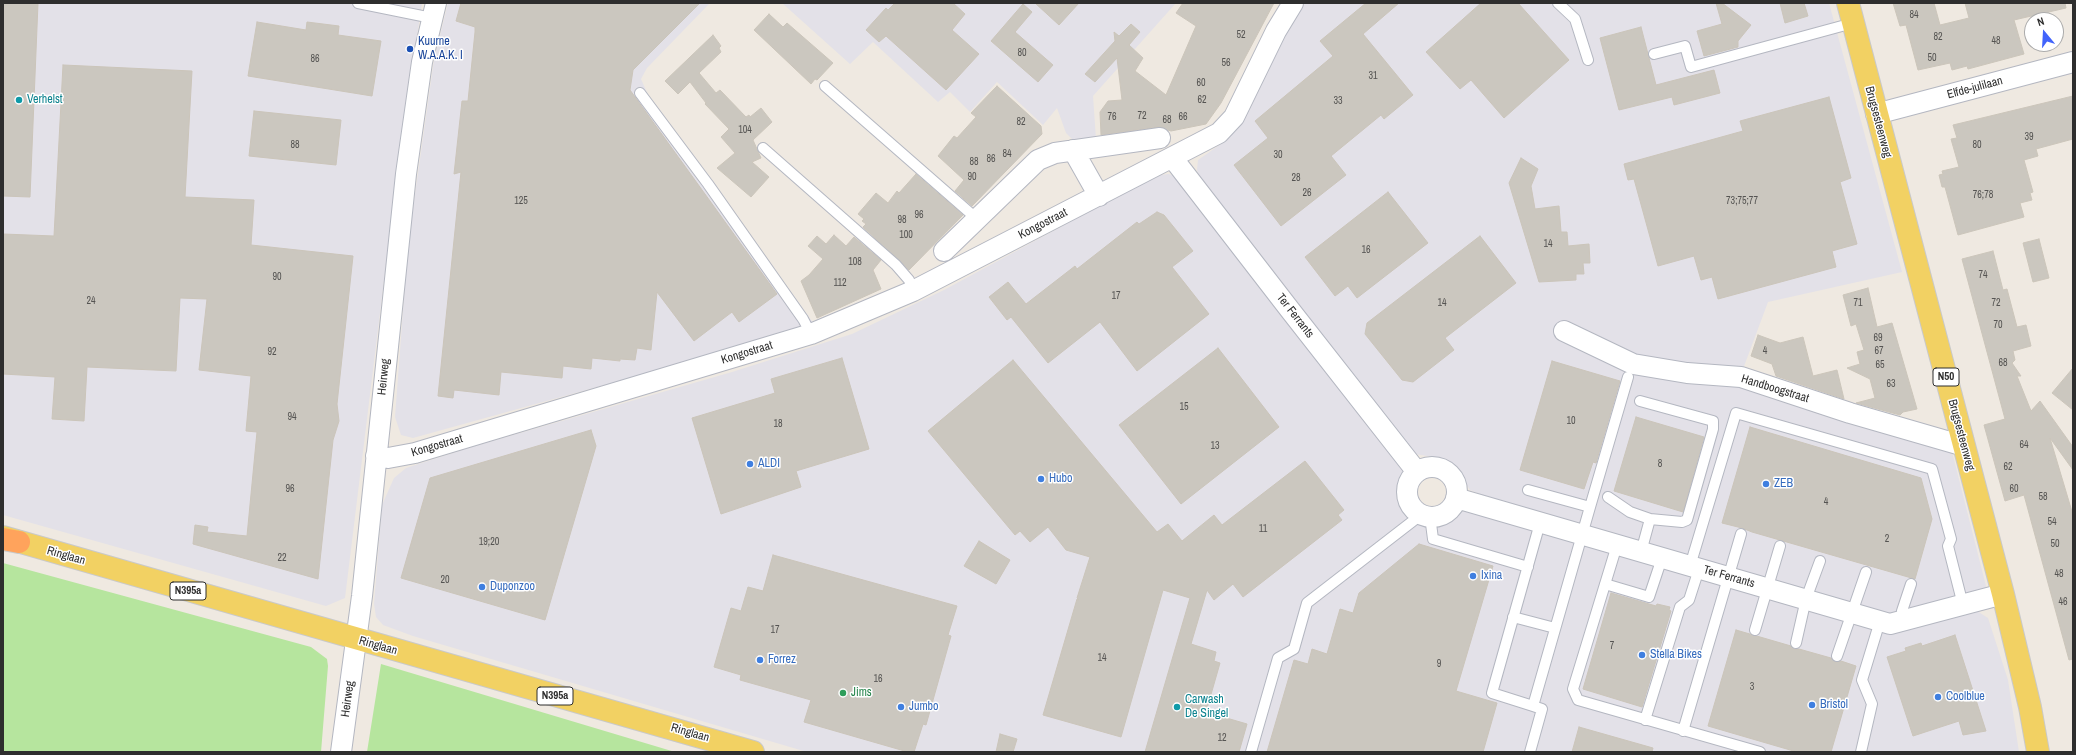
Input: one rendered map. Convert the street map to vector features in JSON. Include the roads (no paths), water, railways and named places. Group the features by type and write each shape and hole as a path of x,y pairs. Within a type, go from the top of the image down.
{"main road":[{"name":"Brugsesteenweg","path":"1850,13 2004,594 2030,706 2038,752"},
{"name":"Ringlaan","path":"8,539 753,752"}],"street":[{"name":"Kongostraat","path":"376,456 388,458 415,453 811,334 913,291 1175,158 1219,133 1234,117 1276,31 1293,3"},
{"name":"Heirweg","path":"341,752 357,640 406,174 422,62 434,11"},
{"name":"Elfde-julilaan","path":"1876,114 2073,62"},
{"path":"944,251 1038,160 1055,153 1160,138"},
{"path":"1073,150 1099,196"},
{"name":"Ter Ferrants","path":"1175,158 1188,178 1417,472"},
{"name":"Handboogstraat","path":"1564,331 1633,364 1687,373 1741,377 1850,413 1964,446"},
{"path":"1429,467 1445,471 1452,477 1456,485 1456,498 1449,510 1442,514 1426,515 1410,503 1407,494 1411,478 1417,472 1429,467"},
{"name":"Ter Ferrants","path":"1456,498 1890,624 2004,594"}],"lane":[{"path":"358,3 434,11"},
{"path":"1558,3 1575,19 1588,60"},
{"path":"1654,54 1686,46 1691,67 1850,13"},
{"path":"825,86 977,219"},
{"path":"640,94 708,184 803,319 811,334"},
{"path":"763,148 896,265 909,280 913,291"},
{"path":"1533,706 1628,377"},
{"path":"1608,497 1630,512 1650,519 1682,522 1687,520 1713,429 1713,421 1640,400"},
{"path":"1645,720 1680,607 1689,600 1695,567 1736,413 1932,469 1951,539 1948,546 1963,605"},
{"path":"1528,490 1590,507"},
{"path":"1251,752 1278,658 1294,649 1307,604 1426,515 1433,539 1528,567"},
{"path":"1641,552 1650,519"},
{"path":"1530,752 1542,709 1492,693 1540,523"},
{"path":"1683,731 1741,534"},
{"path":"1617,545 1574,689 1578,700 1760,752"},
{"path":"1755,630 1780,546"},
{"path":"1605,584 1649,597 1662,558"},
{"path":"1796,643 1806,599 1820,560"},
{"path":"1837,656 1866,572"},
{"path":"1906,619 1902,611 1910,584"},
{"path":"1513,617 1555,628"},
{"path":"1861,752 1872,704 1862,680 1880,621"}],"place":[{"name":"Kuurne W.A.A.K. I","path":"410,49"},
{"name":"Verhelst","path":"19,100"},
{"name":"ALDI","path":"750,464"},
{"name":"Hubo","path":"1041,479"},
{"name":"ZEB","path":"1766,484"},
{"name":"Ixina","path":"1473,576"},
{"name":"Duponzoo","path":"482,587"},
{"name":"Stella Bikes","path":"1642,655"},
{"name":"Forrez","path":"760,660"},
{"name":"Jims","path":"843,693"},
{"name":"Coolblue","path":"1938,697"},
{"name":"Bristol","path":"1812,705"},
{"name":"Jumbo","path":"901,707"},
{"name":"Carwash De Singel","path":"1177,707"}]}
